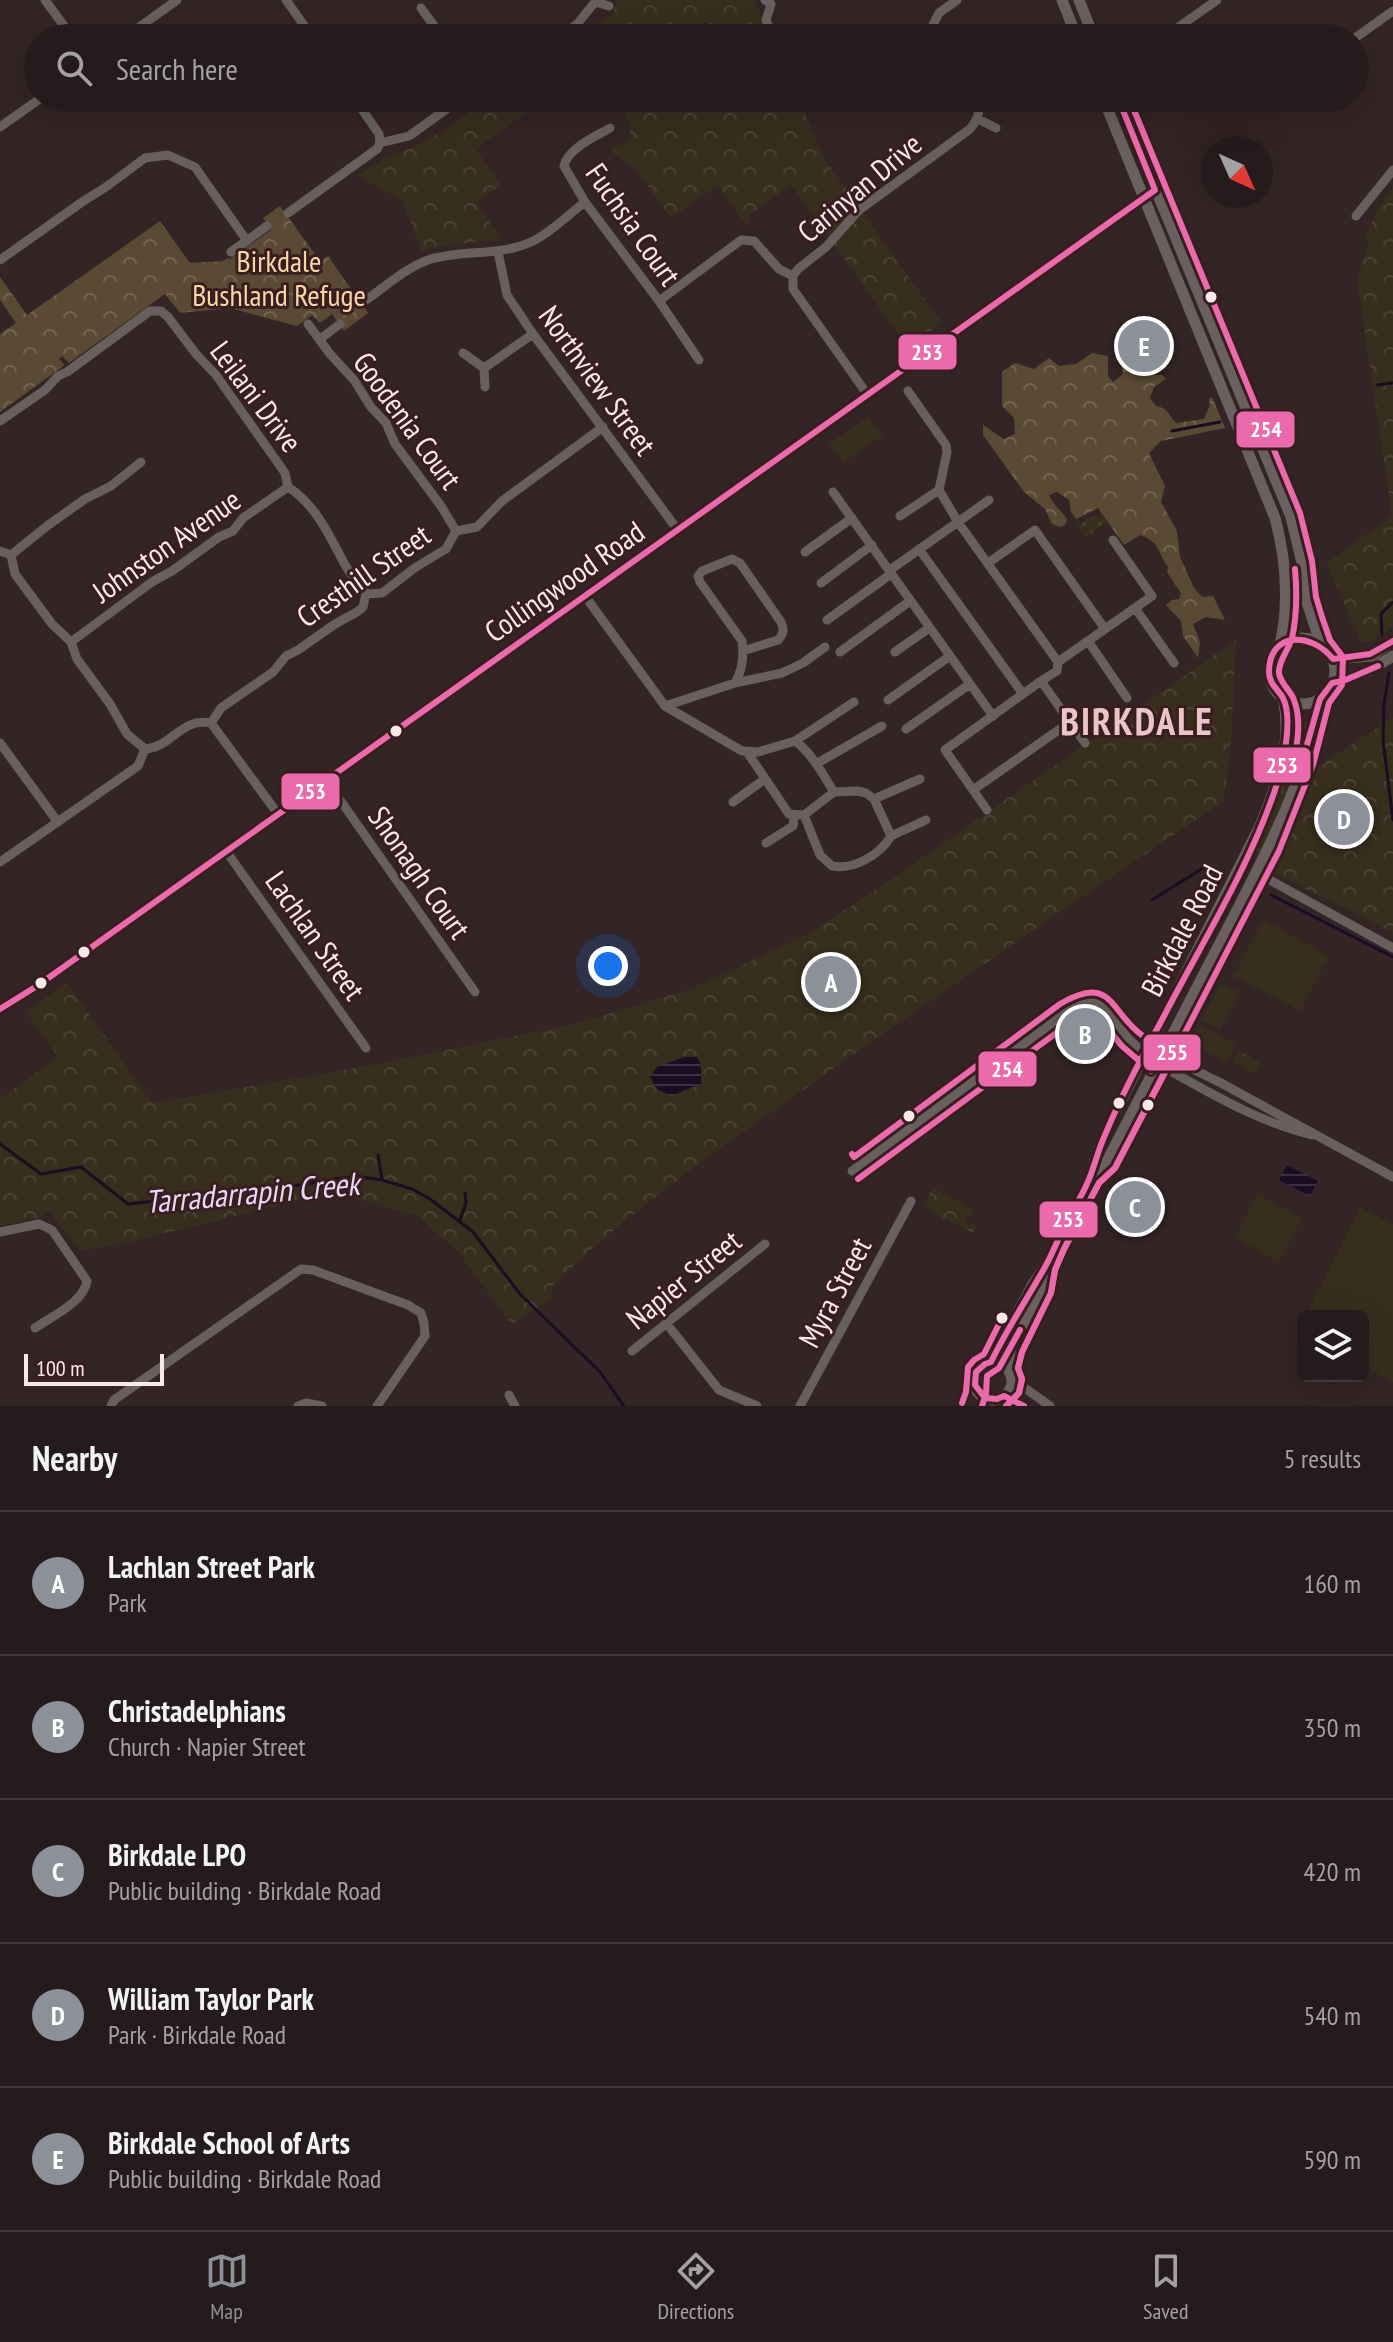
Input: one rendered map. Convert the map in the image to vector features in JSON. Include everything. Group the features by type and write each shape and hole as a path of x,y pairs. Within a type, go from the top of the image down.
{"main road":[{"path":"1062,0 1071,24"},
{"path":"1079,0 1088,24"},
{"path":"1110,112 1149,194 1294,526 1306,599 1321,645 1333,659 1332,683 1320,699 1301,704 1283,698 1276,692 1269,673 1270,663 1280,646 1285,618 1284,559 1275,518 1149,194 1123,112"},
{"path":"1280,646 1300,638 1321,645"},
{"path":"1333,659 1371,656 1393,641"},
{"path":"1332,683 1368,671 1393,656"},
{"name":"Birkdale Road","path":"991,1362 1091,1177 1107,1129 1244,862 1269,805 1281,767 1288,725 1283,698"},
{"name":"Birkdale Road","path":"1091,1177 1106,1163 1257,873 1292,795 1320,699"},
{"name":"Birkdale Road","path":"1010,1374 1012,1349 1042,1290 1045,1267"},
{"path":"991,1362 1004,1365 1010,1374 1010,1389 997,1401 985,1398 975,1385 976,1372 991,1362"},
{"path":"972,1406 977,1390"}],"street":[{"path":"45,0 63,24"},
{"path":"144,24 177,0"},
{"path":"286,0 303,24"},
{"path":"936,24 939,13 957,0"},
{"path":"1183,24 1217,0"},
{"path":"577,24 595,1 609,6"},
{"path":"768,24 770,1"},
{"path":"421,8 433,24"},
{"path":"1369,28 1393,11"},
{"path":"0,127 24,110"},
{"path":"288,213 377,149 379,134 364,112"},
{"path":"380,143 409,136 442,112"},
{"path":"979,112 978,119 996,128"},
{"name":"Carinyan Drive","path":"793,276 826,247 859,210 970,129 978,119"},
{"name":"Fuchsia Court","path":"610,128 572,152 565,162 570,179 699,360"},
{"path":"0,260 145,158 168,155 195,167 247,241"},
{"path":"1356,216 1393,170"},
{"name":"Collingwood Road","path":"0,1009 37,986 1149,194"},
{"path":"366,300 428,261 457,254 498,252 532,242 585,202"},
{"path":"231,252 267,226"},
{"path":"659,301 741,240 754,241 779,269 793,276 793,289 867,394"},
{"name":"Northview Street","path":"498,252 507,295 677,529"},
{"name":"Leilani Drive","path":"0,421 150,311 161,311 216,375 285,473 288,487 306,500 366,594"},
{"name":"Goodenia Court","path":"308,324 386,423 395,444 456,531"},
{"name":"Goodenia Court","path":"320,339 340,324"},
{"path":"484,368 533,334"},
{"path":"463,353 484,368"},
{"path":"484,368 485,387"},
{"path":"908,391 946,445 939,490 958,522 1058,662 1057,671 945,750 987,810"},
{"name":"Cresthill Street","path":"145,749 157,747 199,721 211,723 221,708 273,672 286,656 357,612 363,607 366,594 382,593 446,549 456,531 477,527 502,501 603,427"},
{"path":"11,555 47,526 85,499 111,486 141,462"},
{"name":"Johnston Avenue","path":"71,642 152,582 233,531 243,518 288,487"},
{"path":"900,516 939,490"},
{"path":"833,492 993,716"},
{"path":"827,620 989,500"},
{"path":"805,552 852,518"},
{"path":"988,563 1035,530 1105,629"},
{"path":"1058,662 1152,596 1113,540"},
{"path":"821,583 872,545"},
{"path":"919,549 1023,694"},
{"path":"0,551 11,555"},
{"path":"0,862 138,766 145,749 127,734 110,704 77,659 71,642 52,624 15,574 11,555"},
{"path":"735,683 739,675 742,641 698,576 702,571 732,559 740,563 783,628 778,640 743,651"},
{"path":"585,596 665,706 742,751 758,752 795,741 854,702"},
{"path":"840,652 910,601"},
{"path":"1135,608 1174,663"},
{"path":"895,652 929,628"},
{"path":"1088,641 1127,698"},
{"path":"665,706 735,683 782,673 825,647"},
{"path":"888,700 950,656"},
{"path":"1041,681 1085,743"},
{"path":"906,729 970,684"},
{"path":"973,790 1070,722"},
{"path":"211,723 278,814"},
{"path":"816,764 882,726"},
{"path":"795,741 816,764 834,792"},
{"path":"0,743 57,821"},
{"path":"747,752 789,814 799,816"},
{"path":"733,802 765,779"},
{"path":"874,799 920,779"},
{"name":"Shonagh Court","path":"326,780 475,992"},
{"path":"766,843 793,826 799,816 834,792 857,791 874,799 891,836"},
{"path":"799,816 820,855 832,866 840,868 873,856 891,836 926,820"},
{"name":"Lachlan Street","path":"226,851 366,1048"},
{"path":"1257,873 1393,948"},
{"path":"852,1171 1066,1012 1092,1001 1100,1005 1132,1042 1146,1051 1277,1113 1393,1177"},
{"name":"Myra Street","path":"800,1406 911,1201"},
{"path":"0,1232 39,1224 52,1230 87,1281 86,1289 79,1297 35,1328"},
{"name":"Napier Street","path":"632,1351 765,1244"},
{"path":"111,1406 114,1400 301,1269 313,1270 408,1305 421,1313 425,1336 377,1406"},
{"path":"667,1324 719,1390 757,1406"},
{"path":"1010,1374 1050,1406"},
{"path":"509,1395 515,1406"},
{"path":"997,1401 1024,1406"},
{"path":"298,1406 306,1403 322,1406"}],"green space":[{"path":"616,0 650,0 662,16 684,0 754,0 765,24 595,24 614,13"},
{"path":"650,0 684,0 662,16"},
{"path":"470,112 528,112 476,149 501,185 476,202 502,239 441,246 421,252 403,201 358,176 384,158 446,129"},
{"path":"628,112 804,112 826,161 942,323 908,348 791,185 748,216 751,222 745,224 718,185 671,218 633,166 630,167 609,147 620,146 629,139 631,126 624,115"},
{"path":"1393,187 1393,628 1368,643 1361,642 1326,563 1392,516 1357,280 1369,242 1364,235"},
{"name":"Birkdale Bushland Refuge","path":"280,206 320,261 328,256 368,313 344,331 332,314 320,323 312,315 297,326 230,308 180,313 165,294 69,363 62,356 59,359 65,365 0,412 0,334 16,323 0,300 0,277 27,315 160,221 190,263 223,261 271,230 263,218"},
{"path":"1122,351 1154,375 1162,375 1166,379 1154,387 1150,398 1156,406 1166,410 1176,423 1204,419 1212,397 1225,428 1161,441 1149,453 1165,486 1161,502 1177,531 1180,557 1194,588 1202,597 1213,596 1225,620 1206,617 1193,624 1200,642 1198,658 1183,636 1181,621 1166,605 1179,599 1181,593 1167,572 1168,567 1156,545 1140,535 1124,545 1098,508 1076,519 1069,500 1057,492 1049,495 1067,519 1066,524 1060,527 1052,524 1045,509 1024,492 983,435 983,425 1004,439 1015,434 1014,418 1002,406 1002,372 1015,363 1034,369 1049,358 1059,366 1076,364 1092,353 1108,356 1108,376 1113,382 1123,374 1119,357"},
{"path":"869,416 883,435 843,463 829,444"},
{"path":"1102,515 1107,522 1085,538 1077,526 1088,518"},
{"path":"1236,640 1231,740 1224,801 917,1011 679,1179 582,1258 552,1287 552,1298 512,1325 459,1253 418,1216 343,1195 301,1200 80,1251 50,1211 38,1218 0,1226 0,1099 58,1057 26,1012 67,982 152,1103 362,1067 575,1024 691,989 810,933"},
{"path":"1393,717 1393,933 1272,872 1318,767"},
{"path":"1293,721 1309,722 1279,813 1261,852 1255,850 1284,771"},
{"path":"1263,920 1329,956 1300,1011 1233,976"},
{"path":"1221,983 1239,992 1220,1030 1201,1020"},
{"path":"1199,1024 1236,1044 1226,1063 1189,1043"},
{"path":"1239,1050 1261,1063 1255,1074 1232,1061"},
{"path":"933,1188 971,1208 973,1214 966,1219 966,1223 977,1225 973,1233 923,1207"},
{"path":"1257,1194 1302,1218 1279,1262 1235,1238"},
{"path":"1360,1207 1393,1224 1393,1382 1369,1370 1369,1310 1308,1310"}],"shaded area":[{"path":"685,1057 697,1057 701,1065 701,1084 671,1096 657,1089 650,1077 657,1067"},
{"path":"1287,1165 1318,1181 1310,1196 1279,1180"}],"waterway":[{"path":"1377,385 1393,383"},
{"path":"1172,431 1220,422"},
{"path":"1382,635 1381,614 1393,602"},
{"path":"1389,673 1383,740 1393,820"},
{"path":"1152,900 1203,868 1223,874"},
{"path":"1271,895 1393,957"},
{"name":"Tarradarrapin Creek","path":"0,1144 41,1174 81,1167 128,1204 293,1186 354,1176 412,1189 473,1232 520,1294 600,1372 624,1406"},
{"path":"378,1155 382,1179"},
{"path":"460,1220 466,1203 465,1193"}],"transit line":[{"name":"253","path":"0,1009 37,986 1155,190 1124,112"},
{"name":"254","path":"1006,1406 1019,1393 1022,1379 1018,1368 1022,1352 1051,1293 1055,1270 1064,1249 1099,1183 1115,1168 1279,851 1313,765 1329,703 1342,685 1343,657 1330,640 1316,597 1312,561 1300,513 1135,112"},
{"name":"254","path":"1290,774 1298,718 1294,700 1279,673 1294,630 1295,569"},
{"name":"253","path":"1024,1406 1004,1396 985,1398 975,1385 976,1372 991,1362 1048,1262 1089,1180 1102,1141 1126,1090 1223,906 1263,822 1280,772 1287,732 1286,707 1269,676 1271,659 1276,649 1293,640 1314,644 1333,659 1370,654 1393,641"},
{"name":"253","path":"1299,773 1320,699 1332,683 1378,666"},
{"name":"255","path":"852,1154 854,1157 1060,1004 1077,995 1101,994 1143,1036 1172,1049 1172,1059 1115,1168 1099,1183 1064,1249 1055,1270 1051,1293 1022,1352 1018,1368 1022,1379 1019,1393 1006,1406"},
{"name":"254","path":"858,1179 1082,1014 1097,1016 1122,1046 1151,1071"},
{"name":"255","path":"962,1403 968,1367 984,1354 1002,1318"},
{"name":"254","path":"982,1406 987,1376 999,1368 1020,1330"}],"place":[{"name":"Birkdale School of Arts","path":"1144,346"},
{"name":"William Taylor Park","path":"1344,819"},
{"name":"Lachlan Street Park","path":"831,982"},
{"name":"Christadelphians","path":"1085,1034"},
{"name":"Birkdale LPO","path":"1135,1207"}],"district":[{"name":"BIRKDALE","path":"1137,720"}]}
